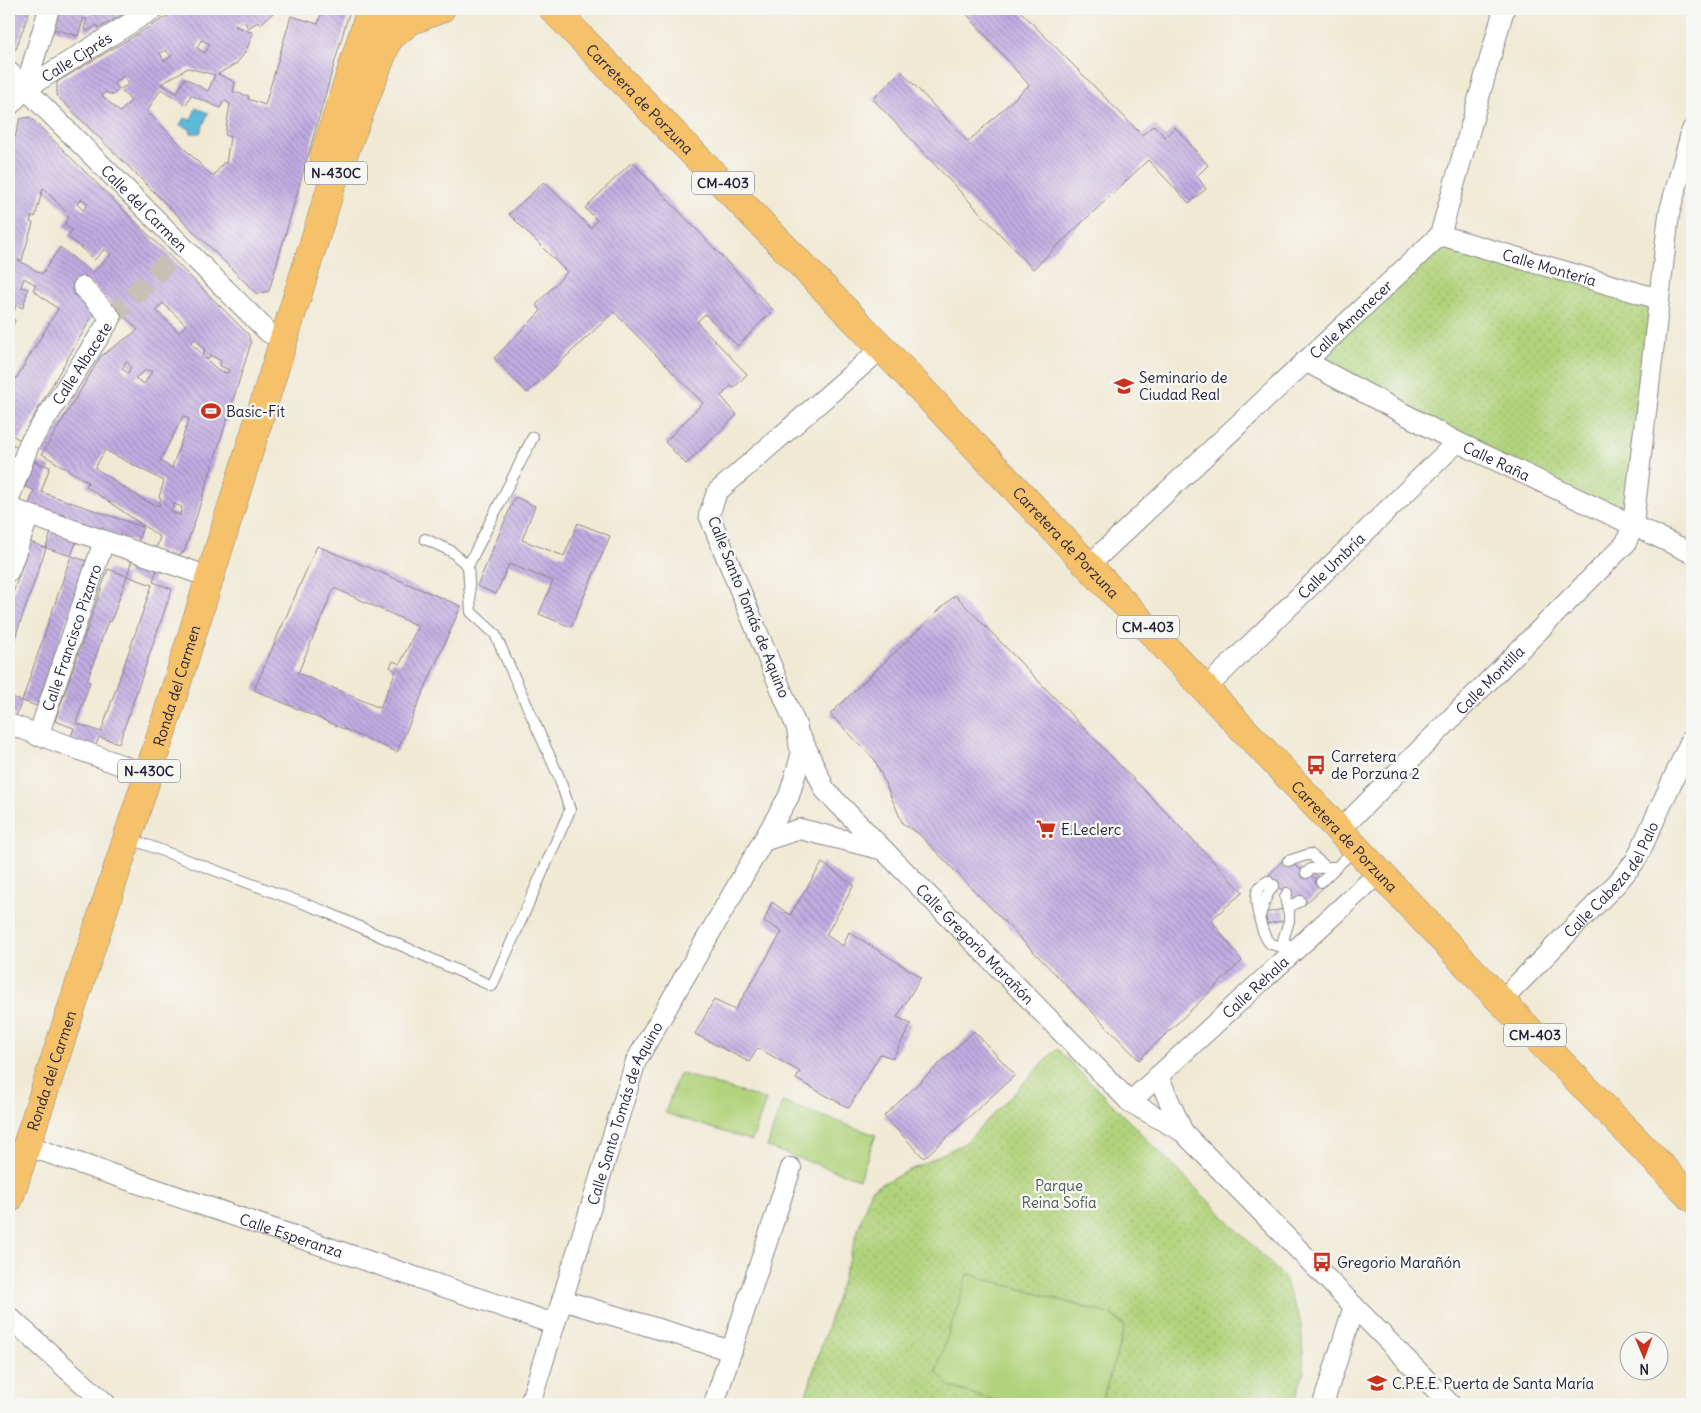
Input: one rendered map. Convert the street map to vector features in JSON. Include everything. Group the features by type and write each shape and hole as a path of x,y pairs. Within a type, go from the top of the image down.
{"main road":[{"name":"N-430C","path":"276,337 371,9"},
{"name":"N-430C","path":"276,337 333,181 400,9"},
{"path":"388,39 410,21 441,9"},
{"name":"Carretera de Porzuna","path":"559,12 1090,565 1501,1001 1692,1198"},
{"name":"Ronda del Carmen","path":"14,1150 127,838 140,772 195,572 227,473 276,337"},
{"name":"Ronda del Carmen","path":"9,1199 14,1150 140,772 276,337"}],"street":[{"path":"25,90 49,9"},
{"name":"Calle Ciprés","path":"9,106 25,90 153,9"},
{"path":"1440,235 1504,9"},
{"name":"Calle del Carmen","path":"9,72 25,90 276,337"},
{"path":"1632,524 1669,214 1692,130"},
{"name":"Calle Montería","path":"1440,235 1659,299"},
{"name":"Calle Amanecer","path":"1090,565 1440,235"},
{"name":"Calle Albacete","path":"9,499 13,471 111,318 83,287"},
{"name":"Calle Santo Tomás de Aquino","path":"530,1404 636,1061 789,796 801,756 797,728 709,515 717,492 882,348"},
{"name":"Calle Raña","path":"1305,361 1457,442 1692,552"},
{"name":"Calle Umbría","path":"1206,688 1457,442"},
{"path":"9,508 195,572"},
{"path":"9,571 29,515"},
{"name":"Calle Montilla","path":"1348,839 1626,543 1632,524"},
{"name":"Calle Francisco Pizarro","path":"38,736 104,540"},
{"path":"9,724 140,772"},
{"name":"Calle Gregorio Marañón","path":"797,728 825,790 1130,1102 1183,1132 1450,1404"},
{"name":"Calle Cabeza del Palo","path":"1501,1001 1617,883 1636,860 1692,738"},
{"path":"763,841 800,829 884,850"},
{"name":"Calle Rehala","path":"1130,1102 1293,949 1380,872"},
{"name":"Calle Gregorio Marañón","path":"1158,1076 1183,1132"},
{"name":"Calle Esperanza","path":"14,1150 554,1324"},
{"path":"714,1404 791,1168"},
{"path":"562,1300 732,1351"},
{"path":"1323,1404 1354,1306"},
{"path":"9,1317 106,1404"}],"lane":[{"path":"127,838 324,911 492,986 570,810 559,777 495,634 471,612 468,566 533,438"},
{"path":"425,539 451,550 468,566"},
{"path":"1320,882 1348,839"},
{"path":"1293,861 1310,854 1331,867"},
{"path":"1306,873 1311,869 1331,867"},
{"path":"1271,883 1261,885 1257,892 1256,904 1265,937 1271,943 1293,949"},
{"path":"1288,893 1285,897 1289,921 1283,940 1293,949"},
{"path":"1288,911 1289,907 1300,901"}],"green space":[{"path":"1440,235 1659,299 1633,524 1305,361"},
{"name":"Parque Reina Sofía","path":"1057,1049 1283,1276 1301,1323 1304,1371 1294,1404 1101,1404 1125,1326 1112,1315 968,1274 951,1387 1005,1404 803,1404 871,1189 965,1143"},
{"path":"679,1073 766,1100 752,1141 665,1113"},
{"path":"782,1102 876,1135 859,1179 767,1147"},
{"path":"968,1274 1112,1315 1125,1327 1101,1404 1005,1404 951,1387 936,1372"}],"water":[{"path":"196,108 208,113 200,133 191,133 190,129 180,125 184,118 191,120"}],"building":[{"path":"9,9 30,9 16,49 9,50"},
{"path":"60,9 87,9 85,13 89,15 92,13 90,9 132,9 99,28 97,25 88,31 84,28 87,19 84,18 78,36 54,29"},
{"path":"179,9 277,9 260,25 258,22 248,28 244,21 235,26 253,33 246,51 237,63 218,74 235,82 233,92 249,96 248,99 265,105 291,16 318,24 323,9 350,9 269,291 257,294 57,96 57,82","holes":["201,40 210,44 205,53 197,48","165,50 172,56 164,61 160,53","188,68 215,75 208,91 185,78 177,93 161,84","124,76 129,84 120,89 131,101 120,112 102,96 105,92 113,95 119,89 114,83","161,89 186,105 191,95 220,108 224,100 230,104 225,135 230,137 226,164 224,162 213,177 147,111"]},
{"path":"1018,9 1142,135 1154,125 1165,137 1175,127 1208,165 1197,176 1206,189 1189,203 1148,160 1033,269 873,99 901,71 968,142 1029,85 963,10"},
{"path":"30,117 248,334 251,343 195,521 184,552 177,556 156,549 160,537 86,486 88,482 42,454 101,356 138,330 87,280 73,294 97,308 20,440 9,433 9,390 58,309 33,290 36,285 24,278 21,287 28,289 23,308 16,305 12,319 15,320 12,329 9,328 9,158 20,119","holes":["43,188 69,215 64,226 72,230 68,236 94,260 105,249 111,255 92,273 60,247 42,274 18,260 22,260 33,223 30,222 32,216 35,217","82,199 88,204 83,210 77,204","163,303 186,325 179,332 156,310","195,339 205,349 203,355 191,343","210,355 221,361 220,366 229,370 228,373 219,371 205,358 209,359","126,361 131,367 128,373 122,369","146,370 152,371 144,384 135,378","183,416 189,419 172,468 160,461","105,450 164,481 159,497 161,498 159,506 143,500 95,468","174,504 182,507 180,515 171,512"]},
{"path":"632,162 773,310 738,346 705,314 697,322 747,374 734,388 731,386 721,396 737,415 686,464 665,442 703,403 614,312 527,393 494,358 541,311 536,305 567,272 509,214 544,182 591,228 597,220 585,208"},
{"path":"9,444 18,447 12,463 9,462"},
{"path":"34,461 50,467 41,492 143,527 137,543 103,531 104,528 100,527 99,529 67,518 66,515 63,514 63,517 29,505 34,490 25,487"},
{"path":"515,497 535,506 522,540 564,556 578,523 610,536 571,627 539,614 553,581 509,564 496,594 477,586"},
{"path":"51,532 77,540 71,556 46,548"},
{"path":"30,542 46,548 9,655 9,605"},
{"path":"317,546 461,606 397,752 254,690","holes":["334,588 418,626 400,664 393,661 390,667 396,671 380,708 298,673"]},
{"path":"71,556 87,561 37,706 22,701"},
{"path":"132,560 157,569 153,582 172,589 119,743 99,737 95,748 70,739 74,728 55,721 108,569 127,576","holes":["127,576 152,585 101,732 76,723 90,682 87,681 108,621 111,622"]},
{"name":"E.Leclerc","path":"955,595 1243,892 1211,920 1242,961 1139,1060 918,833 903,824 875,760 830,714"},
{"path":"9,696 22,701 16,716 9,714"},
{"path":"1284,859 1326,885 1305,904 1265,879"},
{"path":"822,863 854,885 826,935 843,946 849,932 921,977 897,1017 911,1024 893,1058 880,1054 849,1108 796,1079 800,1072 758,1048 749,1062 695,1034 714,1000 735,1010 782,932 764,921 772,902 790,915"},
{"path":"1283,909 1286,920 1267,924 1265,913"},
{"path":"974,1031 1015,1075 924,1158 884,1116"}],"tunnel":[{"path":"111,318 184,246"}],"place":[{"name":"Seminario de Ciudad Real","path":"1124,386"},
{"name":"Basic-Fit","path":"211,411"},
{"name":"Carretera de Porzuna 2","path":"1316,765"},
{"name":"E.Leclerc","path":"1046,829"},
{"name":"Gregorio Marañón","path":"1322,1262"},
{"name":"C.P.E.E. Puerta de Santa María","path":"1377,1383"}]}
